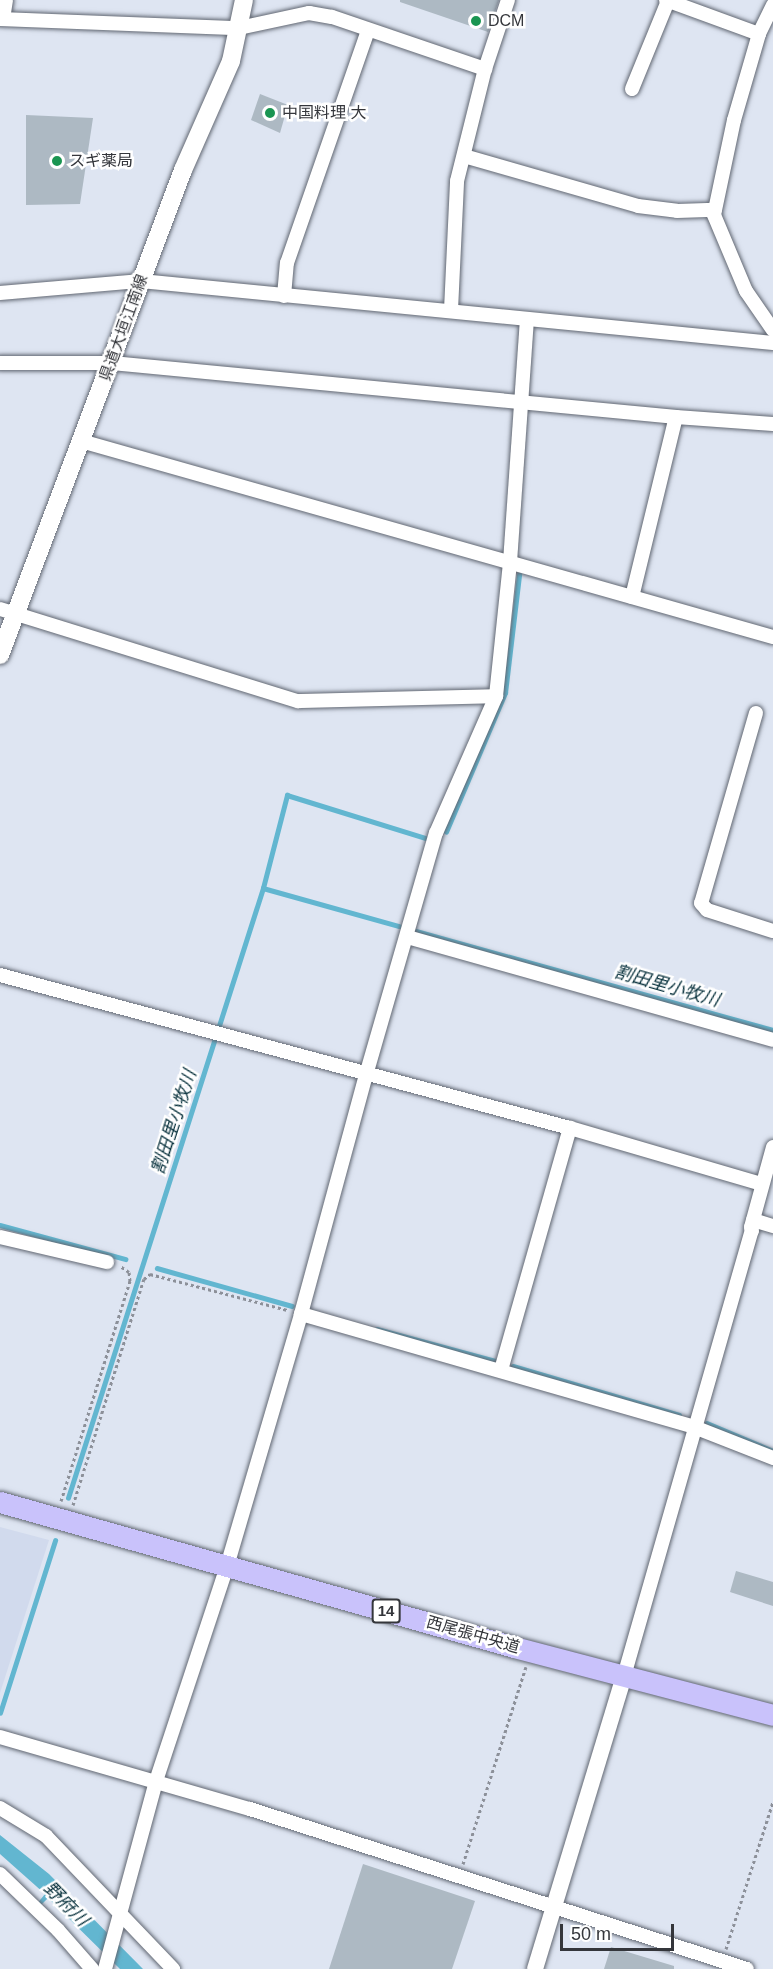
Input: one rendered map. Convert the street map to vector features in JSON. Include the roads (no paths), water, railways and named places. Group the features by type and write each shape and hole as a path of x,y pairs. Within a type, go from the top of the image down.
{"main road":[{"name":"県道大垣江南線","path":"0,655 7,612 81,441 183,170 231,62 244,0"},
{"name":"西尾張中央道","path":"0,1502 531,1651 773,1715"}],"street":[{"path":"6,0 2,19 239,28 309,14 332,17 485,69"},
{"path":"452,310 457,181 485,69 508,0"},
{"path":"632,89 667,0 759,34"},
{"path":"773,5 759,34 732,131 714,215 746,291 773,330"},
{"path":"284,296 287,263 368,30"},
{"path":"464,156 638,206 677,211 715,210"},
{"path":"0,293 141,282 452,310 527,320 773,343"},
{"path":"105,1969 156,1781 227,1566 301,1314 366,1075 436,833 496,696 510,562 527,320"},
{"path":"0,363 112,363 676,417 773,424"},
{"path":"632,597 676,417"},
{"path":"81,441 773,637"},
{"path":"7,612 298,701 496,696"},
{"path":"756,713 701,903 707,910 773,931"},
{"path":"407,937 773,1040"},
{"path":"0,975 570,1128 762,1184"},
{"path":"501,1370 570,1128"},
{"path":"535,1969 624,1676 694,1426 752,1231 773,1147"},
{"path":"753,1220 773,1226"},
{"path":"0,1238 107,1262"},
{"path":"301,1314 694,1426 773,1458"},
{"path":"0,1737 156,1781 747,1969"},
{"path":"0,1808 46,1836 173,1969"},
{"path":"0,1874 58,1930 92,1969"}],"water":[{"name":"野府川","path":"0,1835 49,1874 143,1969 120,1969 48,1898 39,1907 36,1905 45,1894 0,1854"}],"waterway":[{"path":"446,832 505,693 519,575"},
{"path":"263,888 287,795 426,838"},
{"name":"割田里小牧川","path":"68,1498 263,888 399,926"},
{"name":"割田里小牧川","path":"416,931 773,1030"},
{"path":"0,1225 125,1259"},
{"path":"157,1268 292,1306"},
{"path":"377,1329 499,1362"},
{"path":"513,1366 679,1415"},
{"path":"707,1423 771,1450"},
{"name":"割田里小牧川","path":"0,1713 55,1541"}],"place":[{"name":"DCM","path":"476,21"},
{"name":"中国料理 大","path":"270,113"},
{"name":"スギ薬局","path":"57,161"}]}
